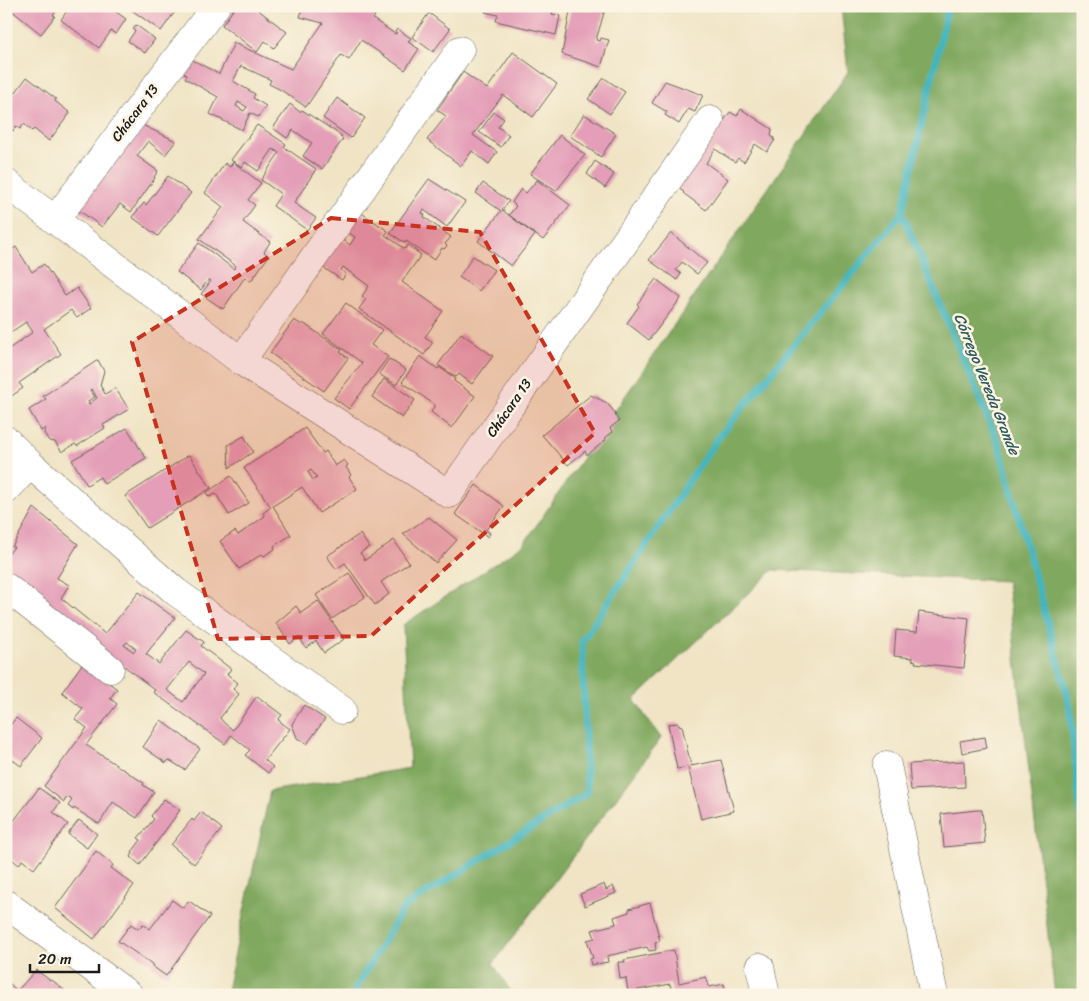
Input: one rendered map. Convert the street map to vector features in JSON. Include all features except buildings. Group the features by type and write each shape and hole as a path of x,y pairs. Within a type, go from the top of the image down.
{"street":[{"name":"Chácara 13","path":"55,220 216,6"},
{"path":"241,361 460,50"},
{"name":"Chácara 13","path":"6,183 241,361 449,494 710,120"},
{"path":"6,440 30,464 176,592 342,710"},
{"path":"6,490 30,464"},
{"path":"6,587 110,669"},
{"path":"887,765 934,995"},
{"path":"6,904 130,995"},
{"path":"760,967 766,995"}],"highlighted area":[{"path":"331,218 480,232 595,433 371,636 218,639 132,342"}],"green space":[{"path":"841,6 1082,6 1083,995 1055,995 1007,581 773,570 634,700 661,738 493,964 513,995 226,995 270,791 410,768 403,625 523,545 848,72"}],"waterway":[{"name":"Córrego Vereda Grande","path":"948,6 902,213 999,445 1069,701 1083,835"},
{"path":"352,995 404,907 587,793 582,641 718,438 902,213"}]}
